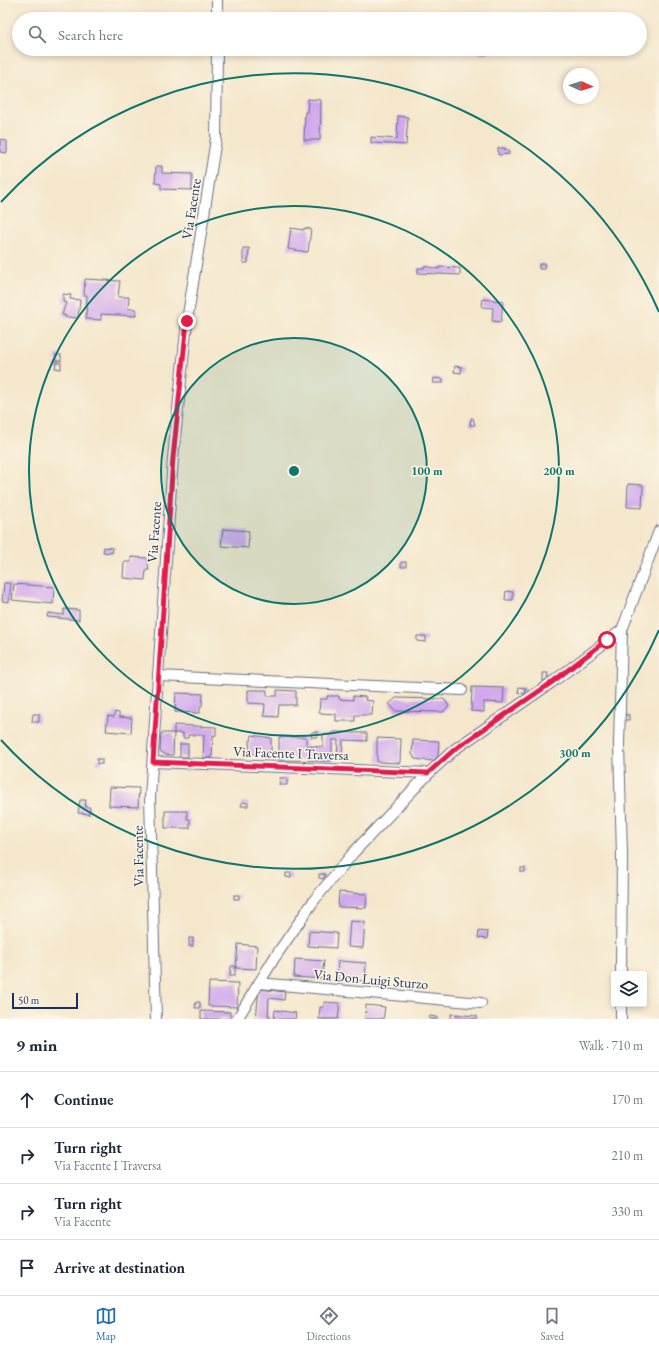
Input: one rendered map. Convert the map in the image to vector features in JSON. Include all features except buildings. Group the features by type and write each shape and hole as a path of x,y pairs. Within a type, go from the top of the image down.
{"street":[{"path":"217,0 217,12"},
{"name":"Via Facente","path":"156,1019 150,798 173,458 187,321 216,139 217,56"},
{"path":"621,971 622,855 619,744 622,630 659,531"},
{"path":"238,1019 293,929 354,852 428,773 455,749 551,683 622,630"},
{"path":"158,676 462,690"},
{"name":"Via Facente I Traversa","path":"153,762 428,773"},
{"name":"Via Don Luigi Sturzo","path":"259,983 481,1003"},
{"path":"621,1007 621,1019"}],"route":[{"path":"187,321 173,458 153,762 428,773 455,749 551,683 607,640"}]}
